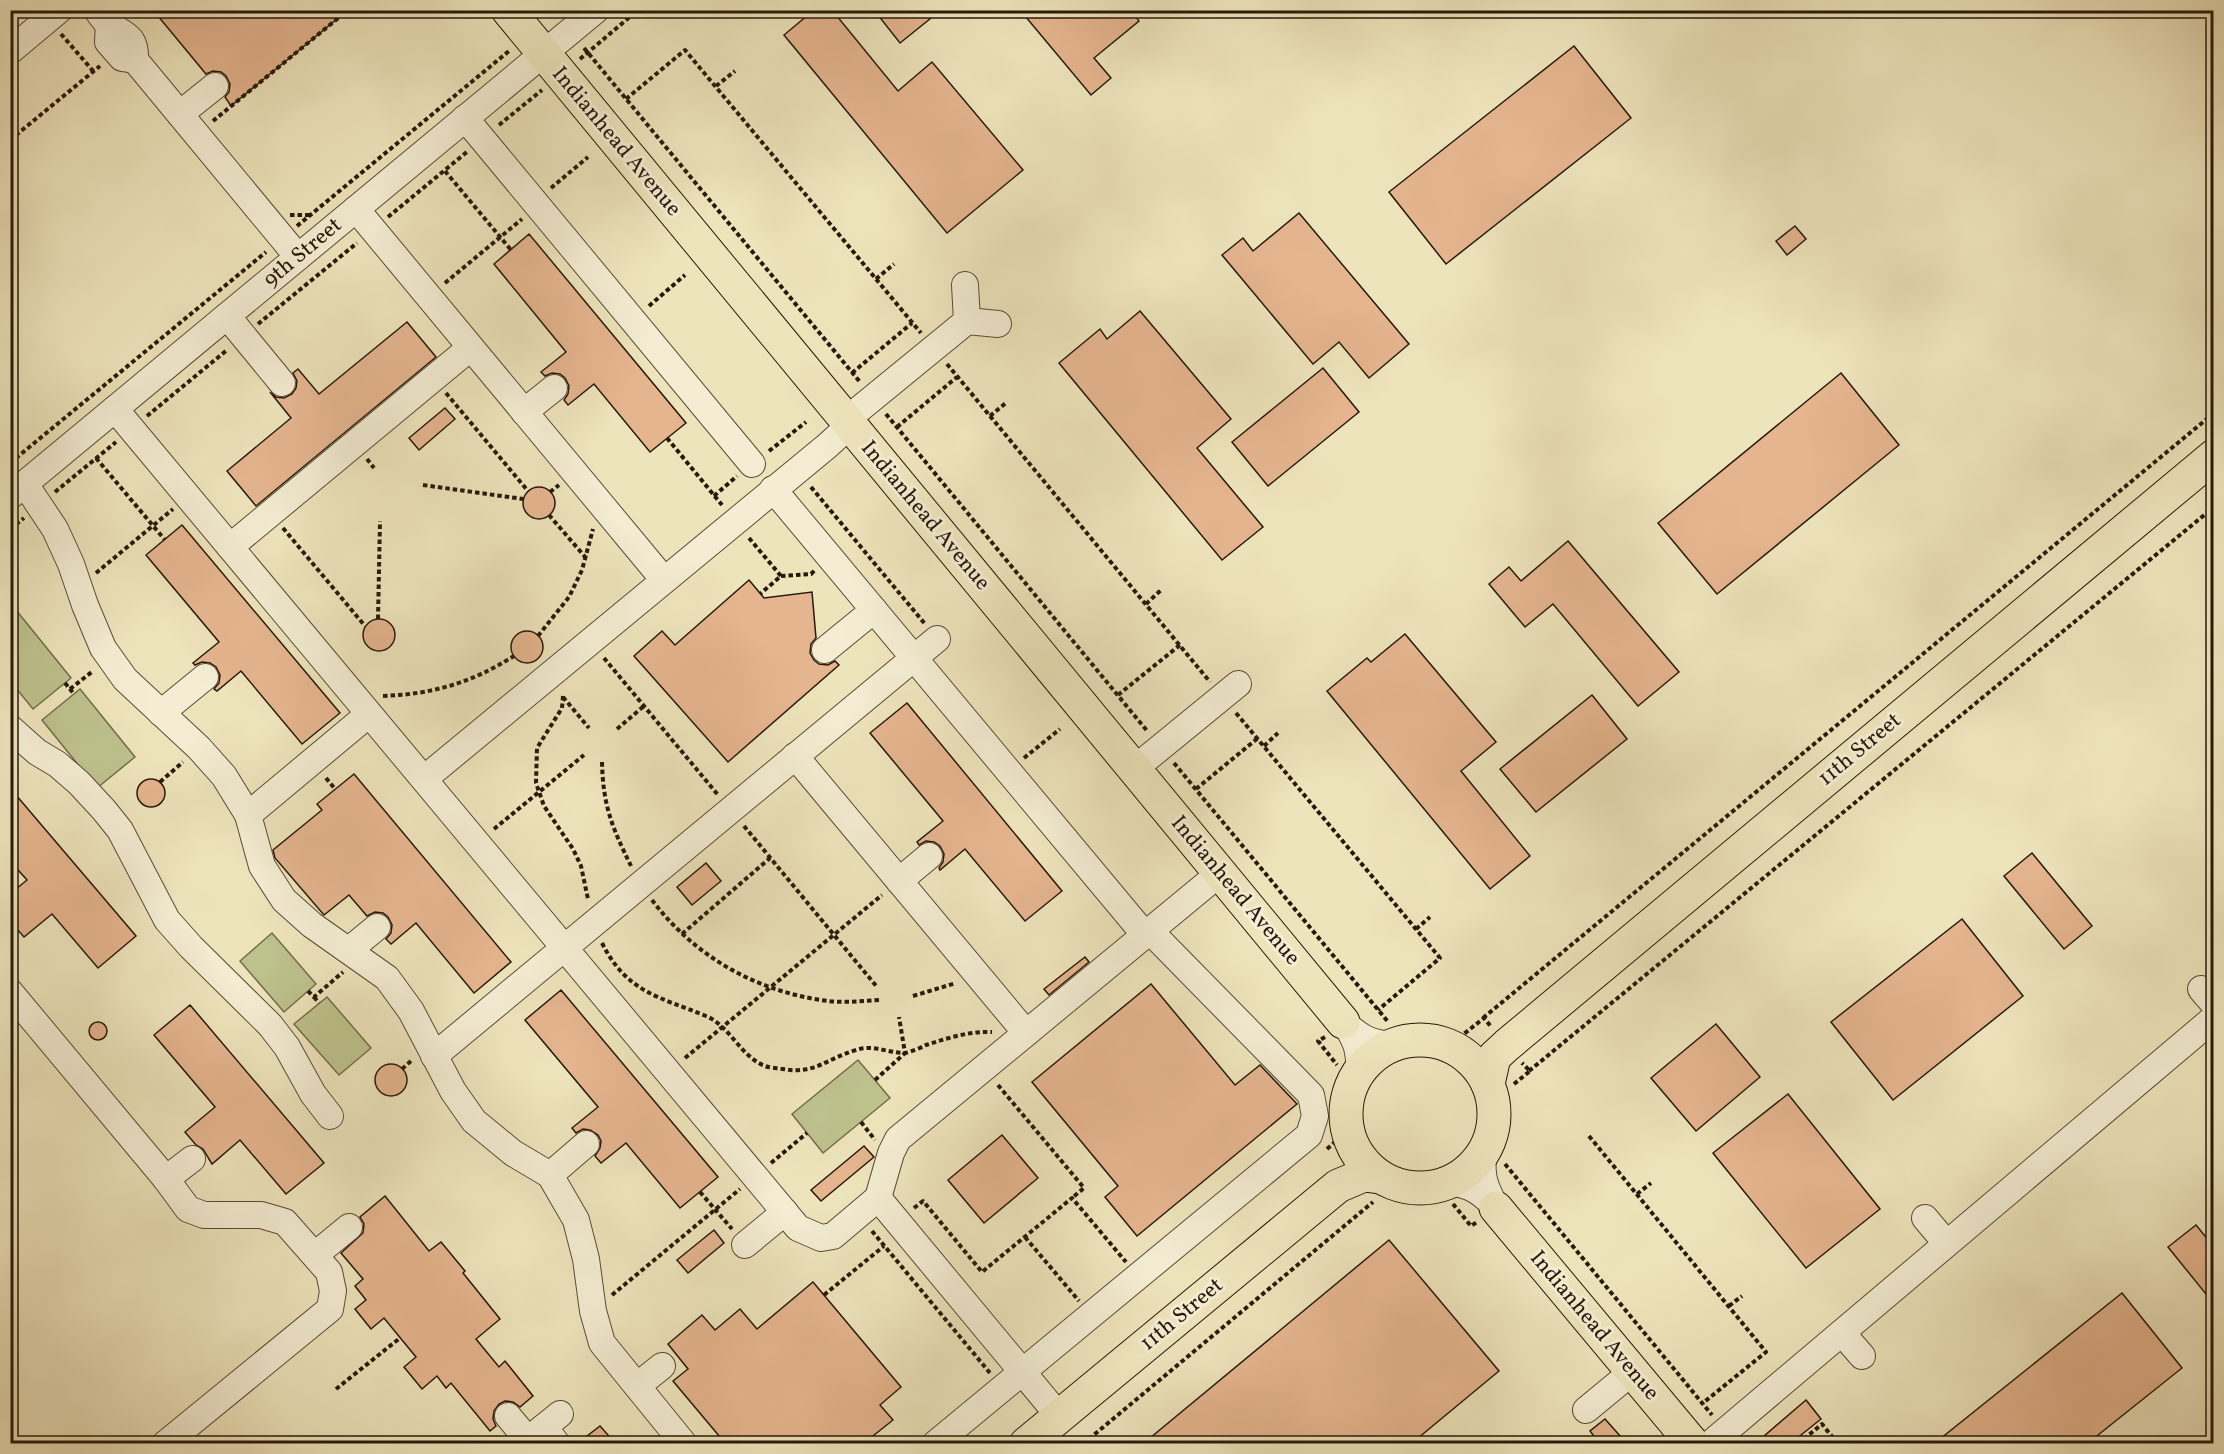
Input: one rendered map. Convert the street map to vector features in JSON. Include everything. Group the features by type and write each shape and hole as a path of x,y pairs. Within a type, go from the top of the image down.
{"main road":[{"name":"Indianhead Avenue","path":"508,10 1343,1022"},
{"name":"11th Street","path":"1507,1045 2214,456"},
{"path":"1336,1138 1347,1126 1346,1107 1350,1090 1359,1071 1398,1035 1451,1047 1478,1067 1488,1084 1494,1103 1492,1136 1495,1157 1468,1171 1446,1194 1430,1188 1397,1185 1381,1189"},
{"path":"1463,1054 1478,1056 1493,1053 1507,1045"},
{"path":"1488,1084 1494,1058 1507,1045"},
{"path":"1336,1138 1346,1173 1338,1186"},
{"path":"1336,1138 1362,1160 1381,1189"},
{"path":"1338,1186 1364,1175 1381,1189"},
{"name":"11th Street","path":"1026,1443 1338,1186"},
{"name":"Indianhead Avenue","path":"1496,1208 1693,1443"}],"street":[{"name":"9th Street","path":"18,490 465,118 552,64 596,10"},
{"path":"10,51 54,15"},
{"path":"103,17 124,32 135,45 135,60 298,257"},
{"path":"180,114 215,86"},
{"path":"465,118 752,464"},
{"path":"356,209 663,580"},
{"path":"965,285 968,321"},
{"path":"227,316 282,383"},
{"path":"424,779 796,470 933,348 968,321 998,324"},
{"path":"230,547 471,348"},
{"path":"524,412 554,388"},
{"path":"115,410 798,1228 821,1238 833,1236 878,1198 891,1153 898,1139 1220,873"},
{"path":"773,489 1008,771 1148,933 1311,1095 1315,1116 1309,1135 935,1443"},
{"path":"18,490 39,506 55,529 103,648 125,679 199,748 224,776 248,815 262,866 284,900 312,925 387,978 411,1011 453,1091 474,1121 513,1153 550,1175 576,1221 586,1259 593,1311 602,1343 684,1443"},
{"path":"825,650 874,610"},
{"path":"434,1056 937,639"},
{"path":"161,713 205,676"},
{"path":"1134,769 1230,690"},
{"path":"248,815 369,714"},
{"path":"10,728 37,752 57,764 79,783 104,810 120,830 167,920 270,1025 287,1047 313,1094 330,1116"},
{"path":"795,756 1026,1034"},
{"path":"899,881 929,856"},
{"path":"354,954 376,927"},
{"path":"10,992 166,1179 188,1209 204,1215 261,1215 285,1222 329,1272 333,1291 330,1309 165,1443"},
{"path":"1710,1443 2214,1018"},
{"path":"1343,1022 1359,1037 1374,1043 1398,1035"},
{"path":"1343,1022 1355,1040 1360,1054 1359,1071"},
{"path":"550,1175 586,1144"},
{"path":"1495,1157 1482,1174 1486,1190 1496,1208"},
{"path":"166,1179 192,1159"},
{"path":"1446,1194 1469,1186 1479,1191 1496,1208"},
{"path":"878,1198 1059,1416"},
{"path":"745,1245 785,1212"},
{"path":"1924,1218 1946,1243"},
{"path":"315,1255 349,1227"},
{"path":"1842,1334 1862,1356"},
{"path":"637,1386 662,1366"},
{"path":"1586,1410 1632,1371"},
{"path":"508,1416 542,1434"}],"path":[{"path":"213,121 348,10"},
{"path":"10,529 483,139 552,64 638,10"},
{"path":"54,15 94,72"},
{"path":"626,99 685,50 1180,645 1230,690 1257,738 1440,958 1378,1010"},
{"path":"10,140 105,62"},
{"path":"716,86 735,71"},
{"path":"428,296 500,237 588,157"},
{"path":"445,171 511,250"},
{"path":"876,279 894,264"},
{"path":"632,319 685,275"},
{"path":"852,373 912,323"},
{"path":"897,427 957,376"},
{"path":"434,378 528,491"},
{"path":"990,416 1007,402"},
{"path":"1332,1108 1343,1072 1318,1041 1369,999 1398,1035 1430,1026 1460,1037 2214,413"},
{"path":"96,458 165,540"},
{"path":"796,470 937,639"},
{"path":"423,485 523,499"},
{"path":"79,587 188,497"},
{"path":"538,636 569,597 582,570 600,504"},
{"path":"1083,1443 1381,1189 1416,1202 1446,1194 1472,1226 1523,1186 1495,1157 1509,1125 1507,1089 2214,507"},
{"path":"271,513 365,626"},
{"path":"549,515 586,558"},
{"path":"378,619 380,521"},
{"path":"781,576 811,574 830,557"},
{"path":"1146,604 1161,590"},
{"path":"1118,695 1180,645"},
{"path":"352,694 410,695 440,690 471,679 514,656"},
{"path":"70,689 110,657"},
{"path":"65,683 74,694"},
{"path":"563,696 562,708 537,748 536,783 544,806 573,849 581,866 592,924 606,951 623,974 644,991 660,1000 709,1018 722,1027 749,1055 765,1065 796,1071 812,1069 856,1050 874,1046 905,1053"},
{"path":"617,729 644,706"},
{"path":"1008,771 1060,729"},
{"path":"1264,746 1278,733"},
{"path":"1196,789 1257,738"},
{"path":"160,782 199,748"},
{"path":"477,843 584,754"},
{"path":"602,762 607,813 613,829 641,884 667,920 682,934 710,958 770,988 829,1002 879,1000"},
{"path":"682,934 770,858"},
{"path":"668,1072 899,881"},
{"path":"1416,929 1430,917"},
{"path":"314,997 354,954"},
{"path":"913,996 956,983 976,973"},
{"path":"308,991 319,1003"},
{"path":"899,1017 905,1053"},
{"path":"875,1080 905,1053 956,1035 988,1032 1026,1034"},
{"path":"898,1221 923,1201 982,1272 1084,1188 984,1068"},
{"path":"593,1311 807,1133"},
{"path":"1589,1136 1766,1352 1703,1403"},
{"path":"1637,1194 1651,1183"},
{"path":"700,1192 745,1245"},
{"path":"1072,1198 1138,1276"},
{"path":"858,1215 1002,1388"},
{"path":"1025,1237 1090,1315"},
{"path":"824,1295 884,1246"},
{"path":"1729,1306 1742,1296"},
{"path":"336,1389 400,1338"},
{"path":"1798,1443 1822,1424 1838,1443"}],"green space":[{"path":"16,610 71,678 33,709 11,682 11,615"},
{"path":"80,689 135,757 97,788 42,720"},
{"path":"272,933 316,984 284,1012 240,961"},
{"path":"327,997 371,1048 339,1075 294,1024"},
{"path":"858,1060 890,1098 823,1153 792,1114"}],"building":[{"path":"153,10 348,10 231,106 225,97 229,92 230,84 226,76 221,72 213,71 206,74"},
{"path":"814,10 832,10 898,91 932,62 1023,170 947,233 784,35"},
{"path":"874,10 941,10 900,43"},
{"path":"1020,10 1131,10 1139,21 1094,58 1111,78 1091,95"},
{"path":"1574,46 1631,118 1446,264 1389,192"},
{"path":"1299,213 1409,344 1369,378 1339,342 1313,364 1222,255 1243,238 1253,251"},
{"path":"1795,226 1806,239 1787,255 1776,241"},
{"path":"529,234 686,423 650,452 594,384 568,405 564,400 569,386 565,378 560,374 552,373 545,376 541,372 566,352 494,264"},
{"path":"1140,311 1231,419 1197,448 1263,527 1222,560 1059,363 1100,329 1107,339"},
{"path":"407,322 436,357 256,506 227,471 291,418 270,392 276,397 284,398 292,394 297,381 293,373 298,369 319,394"},
{"path":"1323,368 1359,412 1268,486 1232,442"},
{"path":"1841,373 1899,445 1717,594 1658,523"},
{"path":"445,408 455,419 419,450 409,438"},
{"path":"539,487 550,492 555,503 550,514 539,519 528,514 523,503 528,492"},
{"path":"182,525 340,713 302,744 241,671 217,691 214,689 219,683 220,675 216,667 210,663 202,662 195,665 193,663 219,642 146,555"},
{"path":"1568,541 1679,672 1638,706 1553,604 1525,627 1489,584 1509,567 1521,581"},
{"path":"749,580 764,598 812,592 816,638 811,644 810,653 819,664 828,665 835,661 839,665 728,762 634,656 662,631 675,645"},
{"path":"379,619 390,624 395,635 390,646 379,651 368,646 363,635 368,624"},
{"path":"527,631 538,636 543,647 538,658 527,663 516,658 511,647 516,636"},
{"path":"1405,634 1496,742 1461,771 1530,856 1490,889 1327,691 1367,658 1371,662"},
{"path":"1592,695 1627,739 1536,812 1500,769"},
{"path":"907,703 1062,891 1025,921 965,849 940,870 944,854 940,846 934,842 926,841 919,845 917,842 943,821 870,733"},
{"path":"354,774 511,962 474,993 416,923 391,944 386,939 391,933 392,925 388,917 383,913 375,912 367,916 349,895 324,915 275,858 273,850 322,810 317,804"},
{"path":"151,779 161,783 165,793 161,803 151,807 141,803 137,793 141,783"},
{"path":"10,788 136,936 98,968 52,914 24,937 10,921 10,894 27,880 10,861"},
{"path":"2032,853 2092,926 2064,949 2004,876"},
{"path":"706,863 721,881 692,905 677,887"},
{"path":"1962,919 2023,996 1893,1100 1831,1022"},
{"path":"1085,957 1089,962 1049,995 1044,989"},
{"path":"1151,984 1235,1085 1260,1065 1297,1104 1137,1236 1105,1197 1118,1186 1032,1082"},
{"path":"561,990 718,1177 680,1208 626,1143 601,1163 595,1156 601,1141 598,1135 583,1129 576,1133 572,1128 598,1107 525,1020"},
{"path":"190,1005 324,1163 286,1194 240,1140 212,1164 203,1149 196,1145 185,1132 215,1107 154,1035"},
{"path":"98,1022 104,1025 107,1031 104,1037 98,1040 92,1037 89,1031 92,1025"},
{"path":"1716,1024 1760,1077 1696,1131 1651,1078"},
{"path":"391,1064 402,1069 407,1080 402,1091 391,1096 380,1091 375,1080 380,1069"},
{"path":"1788,1094 1880,1209 1806,1268 1713,1153"},
{"path":"1002,1135 1038,1178 984,1223 948,1180"},
{"path":"864,1146 874,1157 821,1201 811,1190"},
{"path":"385,1196 429,1251 441,1242 500,1319 476,1339 499,1367 505,1361 533,1396 520,1407 513,1402 505,1401 499,1404 494,1411 493,1419 496,1426 490,1431 451,1383 446,1388 437,1376 422,1389 404,1367 416,1357 384,1318 371,1329 355,1309 366,1300 355,1286 363,1279 341,1253 363,1233 364,1224 360,1217"},
{"path":"2196,1225 2214,1247 2214,1304 2168,1247"},
{"path":"714,1230 724,1243 688,1273 677,1260"},
{"path":"1389,1240 1499,1371 1412,1443 1144,1443"},
{"path":"813,1282 901,1387 880,1405 893,1420 864,1443 725,1443 673,1381 688,1369 668,1344 702,1315 715,1330 740,1309 757,1329"},
{"path":"2122,1293 2182,1368 2088,1443 1935,1443"},
{"path":"1806,1400 1821,1419 1791,1443 1756,1443"},
{"path":"1605,1419 1621,1437 1613,1443 1599,1443 1590,1431"},
{"path":"600,1426 615,1443 578,1443"}]}
